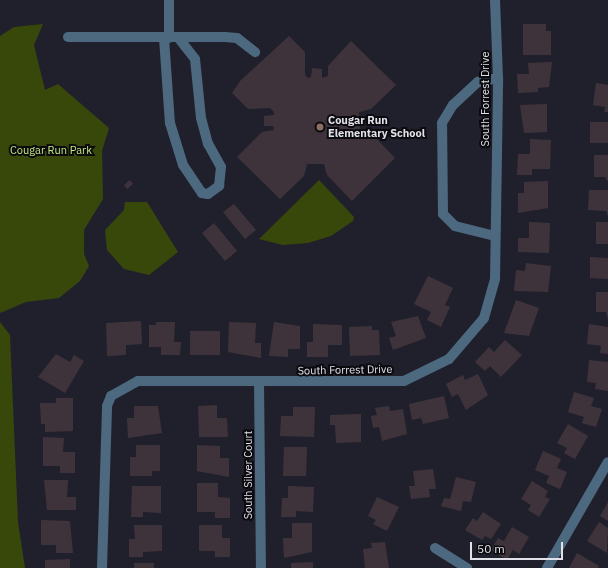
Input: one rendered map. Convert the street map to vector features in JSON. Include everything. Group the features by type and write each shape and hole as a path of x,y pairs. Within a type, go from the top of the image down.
{"street":[{"path":"169,0 170,123 183,165 202,193 208,194 219,186 221,167 208,144 201,118 195,59 170,38"},
{"name":"South Forrest Drive","path":"102,568 107,406 111,396 138,381 404,381 449,359 484,318 495,279 498,78 495,0"},
{"path":"68,36 237,38 255,52"},
{"path":"496,236 456,226 443,214 442,123 453,105 478,82 498,78"},
{"name":"South Silver Court","path":"259,382 261,568"},
{"path":"547,568 608,462"},
{"path":"435,548 468,568"}],"green space":[{"name":"Cougar Run Park","path":"43,24 34,45 45,90 58,84 109,128 102,151 103,199 84,230 84,254 89,266 80,281 59,298 26,302 0,313 0,36 14,27"},
{"path":"319,180 354,217 353,221 331,236 308,243 283,245 259,239"},
{"path":"125,202 147,202 178,252 149,275 124,269 107,250 105,230 124,210"},
{"path":"0,322 10,335 18,522 25,568 0,568"}],"building":[{"path":"523,24 546,24 546,31 551,31 551,55 523,55"},
{"path":"289,36 305,52 305,75 308,78 311,77 312,68 322,69 322,78 328,76 328,66 351,41 396,85 371,109 359,112 360,130 370,132 395,158 352,201 327,175 324,164 307,164 304,176 280,199 237,157 262,132 274,130 273,126 264,126 264,116 274,115 274,112 270,108 248,109 232,93 240,81"},
{"path":"552,62 549,87 538,88 538,92 518,93 517,74 529,74 528,63"},
{"path":"596,83 608,85 608,112 604,112 605,107 593,105"},
{"path":"547,104 547,132 524,133 520,105"},
{"path":"590,122 608,122 608,143 590,143"},
{"path":"530,139 551,140 550,169 532,169 532,175 517,175 518,154 530,154"},
{"path":"594,155 608,155 608,182 605,177 594,177"},
{"path":"130,180 133,184 127,189 124,185"},
{"path":"548,181 548,208 518,213 518,193 524,193 524,182"},
{"path":"589,190 608,190 608,216 606,211 588,210"},
{"path":"234,204 256,230 245,239 223,212"},
{"path":"529,222 550,223 549,253 518,252 518,238 529,238"},
{"path":"596,222 608,222 608,244 596,244"},
{"path":"214,223 237,251 225,261 202,233"},
{"path":"590,257 608,258 608,279 590,278"},
{"path":"526,263 551,266 548,292 514,291 516,270 525,271"},
{"path":"428,276 453,288 445,305 450,307 441,327 427,320 431,312 414,304"},
{"path":"596,292 608,292 608,320 606,312 596,312"},
{"path":"516,300 539,308 529,336 504,333"},
{"path":"418,316 426,338 393,350 389,338 396,336 391,322"},
{"path":"141,321 142,344 126,345 126,355 107,356 106,323"},
{"path":"156,322 175,322 174,342 181,342 180,355 161,355 161,347 149,347 149,325 156,325"},
{"path":"229,322 256,323 255,343 261,343 261,358 228,352"},
{"path":"274,322 300,326 300,349 288,349 288,357 269,356"},
{"path":"313,324 342,325 342,345 328,345 328,357 307,357 307,342 313,342"},
{"path":"589,324 608,327 608,354 600,353 601,346 587,344"},
{"path":"372,326 372,330 379,330 380,355 350,356 349,327"},
{"path":"190,331 220,331 220,355 190,355"},
{"path":"505,340 522,355 501,377 490,366 485,371 475,362 489,347 494,352"},
{"path":"56,354 70,362 74,355 84,361 65,393 38,377"},
{"path":"589,360 608,362 608,391 595,389 596,383 587,382"},
{"path":"478,374 488,395 466,410 458,394 452,397 446,384 463,375 465,380"},
{"path":"574,392 594,398 591,406 602,409 596,427 582,423 584,417 568,412"},
{"path":"444,396 449,418 423,424 421,418 412,420 409,404"},
{"path":"56,398 73,398 73,431 45,432 45,424 41,424 40,403 56,403"},
{"path":"217,405 217,418 227,418 228,437 199,437 198,406"},
{"path":"134,406 158,406 162,433 128,438 127,418 134,418"},
{"path":"389,406 390,411 403,409 407,434 382,441 379,427 373,428 371,416 377,415 375,408"},
{"path":"293,407 315,407 314,437 280,436 281,416 293,416"},
{"path":"361,414 361,442 336,443 335,425 330,425 330,415"},
{"path":"568,424 588,436 575,459 564,453 567,448 557,443"},
{"path":"43,437 64,438 63,452 75,452 75,473 60,473 60,466 43,466"},
{"path":"136,445 160,445 160,471 152,471 152,476 130,476 130,457 136,457"},
{"path":"197,445 220,446 220,458 229,458 229,477 197,471"},
{"path":"284,447 307,447 306,476 283,476"},
{"path":"543,451 561,459 557,468 567,472 560,489 546,483 549,476 535,470"},
{"path":"433,469 436,489 429,489 430,497 411,499 409,486 415,486 413,471"},
{"path":"456,477 476,482 471,502 463,501 461,511 441,506 444,498 450,499"},
{"path":"44,480 68,480 67,497 76,497 76,510 47,510"},
{"path":"532,481 548,491 545,497 550,499 539,517 528,510 531,505 521,499"},
{"path":"197,483 218,483 218,497 230,498 230,518 215,518 215,512 197,512"},
{"path":"132,486 161,486 161,513 143,512 143,517 131,517"},
{"path":"288,486 314,487 313,512 296,511 296,517 281,517 282,498 288,498"},
{"path":"377,497 399,507 387,531 373,524 376,520 368,516"},
{"path":"608,502 608,521 600,516"},
{"path":"483,512 501,524 491,539 485,536 482,540 465,530 473,518 477,521"},
{"path":"41,520 70,521 73,553 56,553 56,545 41,545"},
{"path":"599,522 608,528 607,553 587,541"},
{"path":"292,523 312,523 312,552 284,558 283,538 292,538"},
{"path":"134,525 162,525 162,551 143,552 143,557 129,557 129,539 135,539"},
{"path":"199,525 222,525 222,538 230,538 230,557 215,557 215,551 199,551"},
{"path":"512,527 529,537 519,554 513,550 507,560 491,550 498,538 504,541"},
{"path":"385,542 389,568 365,568 363,549 372,548 371,543"},
{"path":"577,553 599,566 598,568 569,568"},
{"path":"70,559 70,568 45,568 45,560"},
{"path":"313,562 313,568 291,568 291,563"},
{"path":"134,563 154,563 154,568 134,568"}],"place":[{"name":"Cougar Run Elementary School","path":"320,127"}]}
